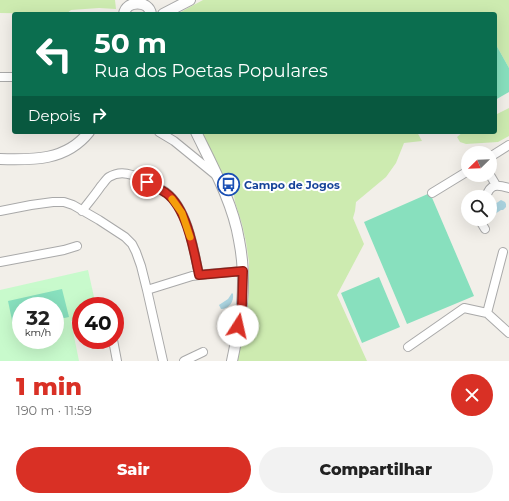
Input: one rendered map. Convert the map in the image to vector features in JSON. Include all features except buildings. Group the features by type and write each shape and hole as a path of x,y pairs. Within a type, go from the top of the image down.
{"street":[{"path":"123,0 124,12"},
{"path":"124,12 126,7 132,1 140,0 147,4 150,10 167,12 190,0"},
{"path":"0,77 12,76"},
{"path":"0,159 33,160 49,157 65,152 78,144 87,134"},
{"path":"162,134 174,141 217,177"},
{"path":"197,134 235,221 239,238 243,271 242,305 232,361"},
{"path":"497,153 509,145"},
{"path":"82,211 108,177 122,173 137,176 167,193 182,213 193,245 199,275"},
{"path":"432,194 461,175"},
{"path":"488,190 496,185 509,188"},
{"path":"0,211 31,205 64,202 73,205 125,237 132,244 140,262 148,290 151,312 163,361"},
{"path":"0,262 64,250 77,246"},
{"path":"487,313 502,252"},
{"path":"148,290 199,275 243,271"},
{"path":"408,347 464,308 487,313 509,333"},
{"path":"115,349 118,361"},
{"path":"184,361 203,352"}],"green space":[{"path":"0,0 115,0 116,9 99,8 71,10 68,12 0,13"},
{"path":"203,0 509,0 509,68 497,47 497,12 181,12"},
{"path":"497,47 509,68 509,92 497,99"},
{"path":"509,108 509,136 498,142 466,144 460,142 457,137 461,134 497,134 497,114"},
{"path":"203,134 418,134 422,141 404,143 396,163 386,177 356,202 353,218 364,244 337,295 367,361 237,361 248,307 249,262 246,242 233,189 227,177 222,173"},
{"path":"430,193 474,296 407,324 364,222"},
{"path":"88,270 94,297 72,297 72,349 77,349 79,361 0,361 0,290"},
{"path":"379,277 400,327 362,343 341,293"},
{"path":"62,289 64,297 26,297"},
{"path":"64,297 69,317 64,318"},
{"path":"12,300 12,320 8,301"}],"water":[{"path":"501,200 505,202 506,207 497,213 497,203"},
{"path":"232,293 233,300 226,308 221,309 219,305 228,299"}],"slow traffic":[{"path":"172,199 182,213 190,237"}],"place":[{"name":"Campo de Jogos","path":"228,185"}],"route":[{"path":"147,182 167,193 182,213 193,245 199,275 243,271 242,305 238,326"}]}
